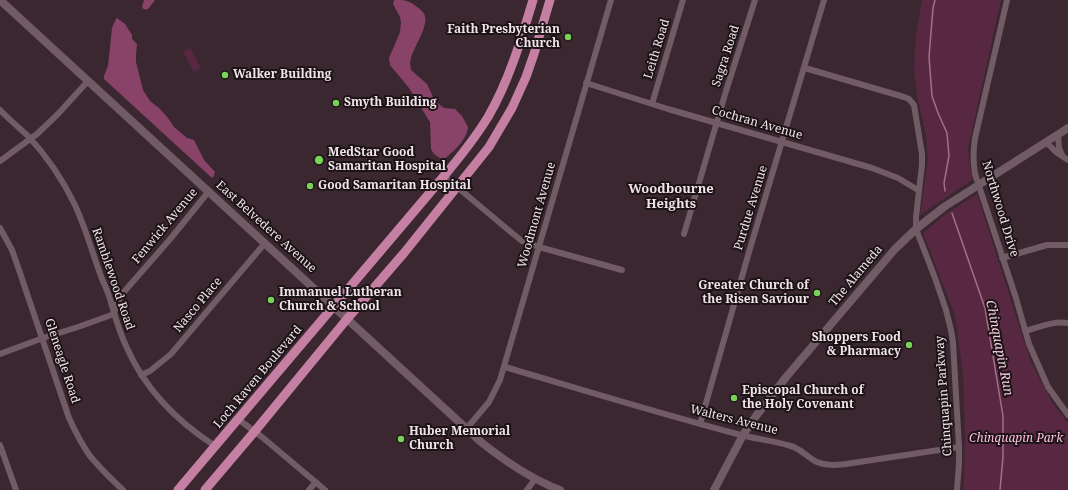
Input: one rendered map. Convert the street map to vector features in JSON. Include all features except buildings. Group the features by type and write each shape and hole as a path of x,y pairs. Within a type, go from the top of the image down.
{"main road":[{"name":"East Belvedere Avenue","path":"0,0 466,428 497,455 510,464 536,479 560,490"},
{"name":"Loch Raven Boulevard","path":"178,490 444,176 476,135 497,100 511,70 533,0"},
{"path":"205,490 489,148 512,108 526,77 550,0"},
{"name":"The Alameda","path":"714,490 743,436 769,398 894,249 944,207 1068,128"}],"street":[{"name":"Woodmont Avenue","path":"466,428 489,402 505,367 611,0"},
{"name":"Leith Road","path":"652,104 683,0"},
{"name":"Sagra Road","path":"684,234 716,123 755,0"},
{"name":"Purdue Avenue","path":"700,424 748,254 824,0"},
{"name":"Northwood Drive","path":"1007,0 973,147 973,162 975,174 1016,298 1029,344 1048,387 1068,415"},
{"name":"Chinquapin Parkway","path":"804,68 904,97 909,99 914,105 922,165 918,190 916,229 946,310 953,342 959,447 957,490"},
{"path":"0,161 31,140 58,114 88,81"},
{"name":"Cochran Avenue","path":"586,83 652,104 879,170 898,178 918,190"},
{"name":"Ramblewood Road","path":"0,110 42,152 61,181 75,207 88,237 118,328 141,375 157,396 172,412 196,433 215,446"},
{"path":"1058,135 1059,148 1066,158"},
{"path":"1046,142 1054,150 1066,158"},
{"path":"444,176 518,238 539,247 622,270"},
{"name":"Fenwick Avenue","path":"114,314 116,305 123,293 181,226 208,191"},
{"name":"Gleneagle Road","path":"0,228 12,250 64,403 74,428 91,457 123,490"},
{"name":"Nasco Place","path":"141,375 150,371 171,354 265,243"},
{"path":"1002,258 1047,245 1068,245"},
{"path":"0,354 114,314"},
{"path":"1025,331 1050,323 1068,323"},
{"name":"Walters Avenue","path":"505,367 743,436 793,446 822,464 853,464 959,447"},
{"path":"238,419 255,431 325,490"},
{"path":"0,444 16,490"},
{"path":"526,490 536,479"},
{"path":"309,490 316,482"}],"green space":[{"path":"922,0 1001,0 968,148 970,168 973,179 920,215 928,159 926,135 917,96 914,66 916,35"},
{"path":"190,48 201,68 194,72 183,52"},
{"name":"Chinquapin Park","path":"977,194 1030,360 1053,404 1068,423 1068,490 963,490 965,434 963,374 955,315 923,233 946,214"}],"shaded area":[{"path":"144,0 155,0 148,9 144,9 142,7"},
{"path":"394,0 404,0 411,3 422,11 425,16 423,31 411,58 411,70 427,84 435,101 444,108 455,109 462,116 468,127 462,141 443,160 434,154 431,149 430,122 409,88 390,65 389,58 400,32 401,22 393,4"},
{"path":"117,18 125,24 132,35 132,39 137,44 136,62 143,90 150,101 159,108 174,127 187,138 194,140 204,160 215,172 213,178 104,79 108,66 112,28"}],"waterway":[{"name":"Chinquapin Run","path":"935,0 929,57 932,96 947,133 949,156 944,183 945,191"},
{"name":"Chinquapin Run","path":"952,213 985,308 1003,416 1003,457 1000,490"}],"place":[{"name":"Faith Presbyterian Church","path":"568,37"},
{"name":"Walker Building","path":"225,75"},
{"name":"Smyth Building","path":"336,103"},
{"name":"MedStar Good Samaritan Hospital","path":"319,160"},
{"name":"Good Samaritan Hospital","path":"310,186"},
{"name":"Greater Church of the Risen Saviour","path":"817,293"},
{"name":"Immanuel Lutheran Church & School","path":"271,300"},
{"name":"Shoppers Food & Pharmacy","path":"909,345"},
{"name":"Episcopal Church of the Holy Covenant","path":"734,398"},
{"name":"Huber Memorial Church","path":"401,439"}],"district":[{"name":"Woodbourne Heights","path":"671,196"}]}
